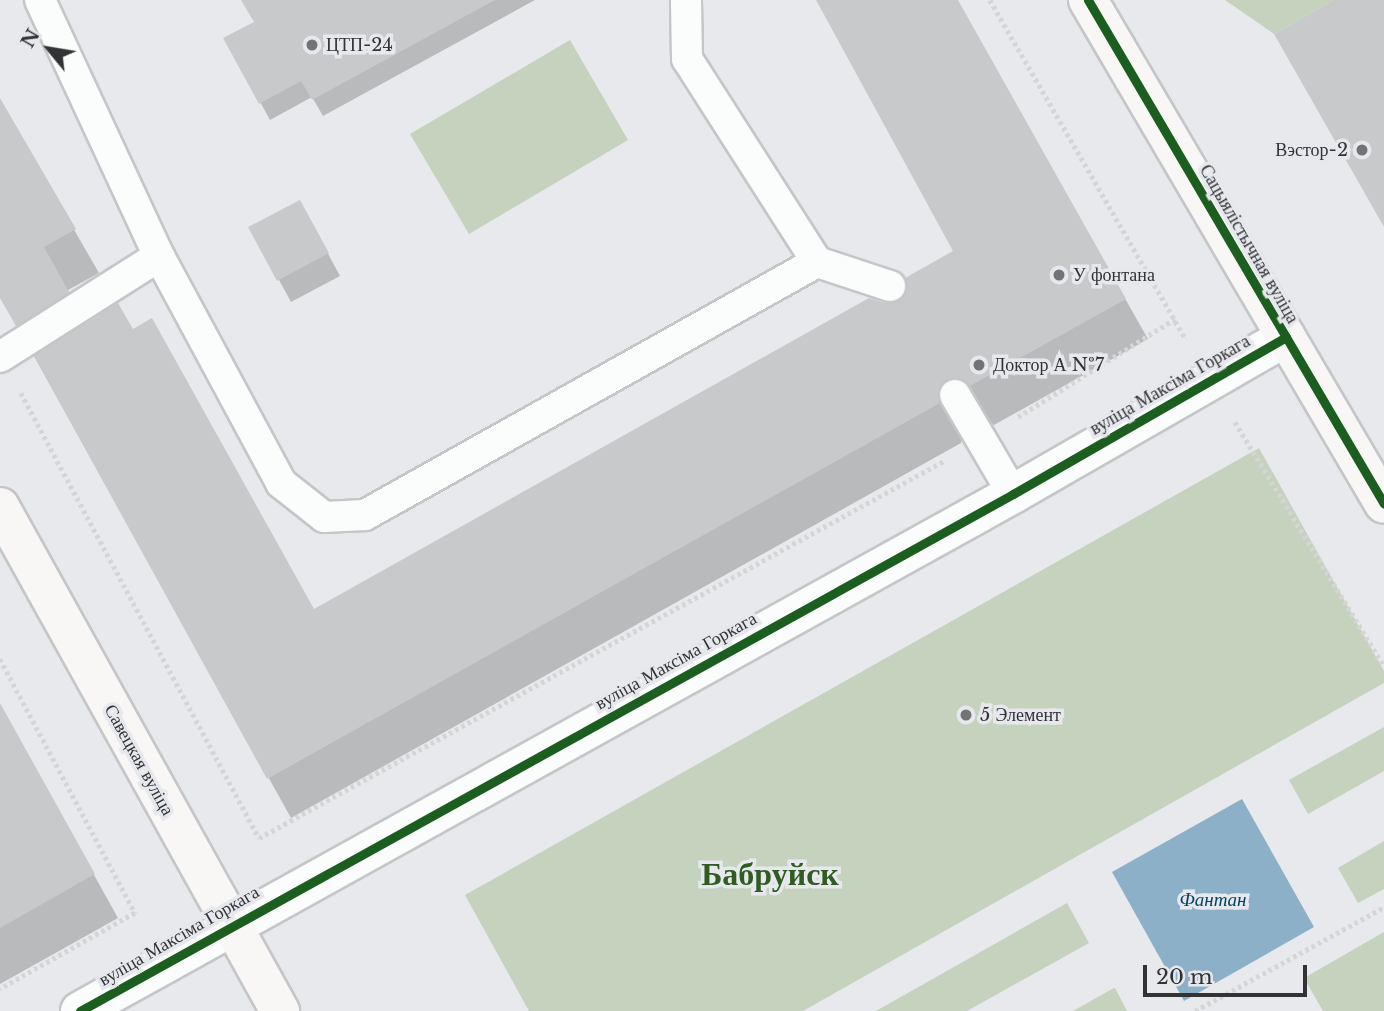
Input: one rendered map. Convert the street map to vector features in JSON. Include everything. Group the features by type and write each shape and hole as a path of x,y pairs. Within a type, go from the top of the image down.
{"street":[{"name":"Сацыялістычная вуліца","path":"1088,0 1384,504"},
{"name":"вуліца Максіма Горкага","path":"79,1011 231,923 1013,494 1286,337"},
{"name":"Савецкая вуліца","path":"0,507 280,1011"}],"lane":[{"path":"40,0 159,256 281,484 324,517 365,515 817,262"},
{"path":"686,0 687,59 817,262 890,286"},
{"path":"1,357 159,256"},
{"path":"955,395 1013,494"}],"path":[{"path":"1,357 260,838 981,440 1175,319 990,0"},
{"path":"1210,380 1384,666"},
{"path":"0,659 135,913 0,989"},
{"path":"1195,1011 1384,907"}],"green space":[{"path":"1225,0 1334,0 1274,34"},
{"path":"570,40 628,140 469,234 410,134"},
{"path":"1259,448 1384,671 1384,683 803,1011 529,1011 465,895"},
{"path":"1384,727 1384,771 1308,814 1289,780"},
{"path":"1384,841 1384,889 1358,903 1338,868"},
{"path":"1067,903 1089,943 967,1011 876,1011"},
{"path":"1384,932 1384,1011 1323,1011 1304,978"},
{"path":"1114,988 1127,1011 1073,1011"}],"water":[{"name":"Фантан","path":"1242,799 1314,927 1184,1001 1112,872"}],"building":[{"name":"ЦТП-24","path":"241,0 495,0 312,100 301,81 259,104 223,38 254,22"},
{"path":"816,0 958,0 1126,299 970,386 963,380 947,380 940,387 940,403 267,779 34,356 118,303 133,329 152,318 314,609 869,298 885,303 901,299 907,291 905,278 953,251"},
{"name":"Вэстор-2","path":"1334,0 1384,0 1384,227 1274,34"},
{"path":"0,98 76,229 44,247 69,292 16,326 0,298"},
{"path":"300,200 329,253 277,281 248,227"},
{"path":"0,703 95,874 0,928"}],"cycle path":[{"path":"1088,0 1384,504"},
{"path":"80,1011 1013,494 1286,337"}],"place":[{"name":"ЦТП-24","path":"312,45"},
{"name":"Вэстор-2","path":"1362,150"},
{"name":"У фонтана","path":"1059,275"},
{"name":"Доктор А №7","path":"979,365"},
{"name":"5 Элемент","path":"966,715"}],"district":[{"name":"Бабруйск","path":"770,874"}]}
